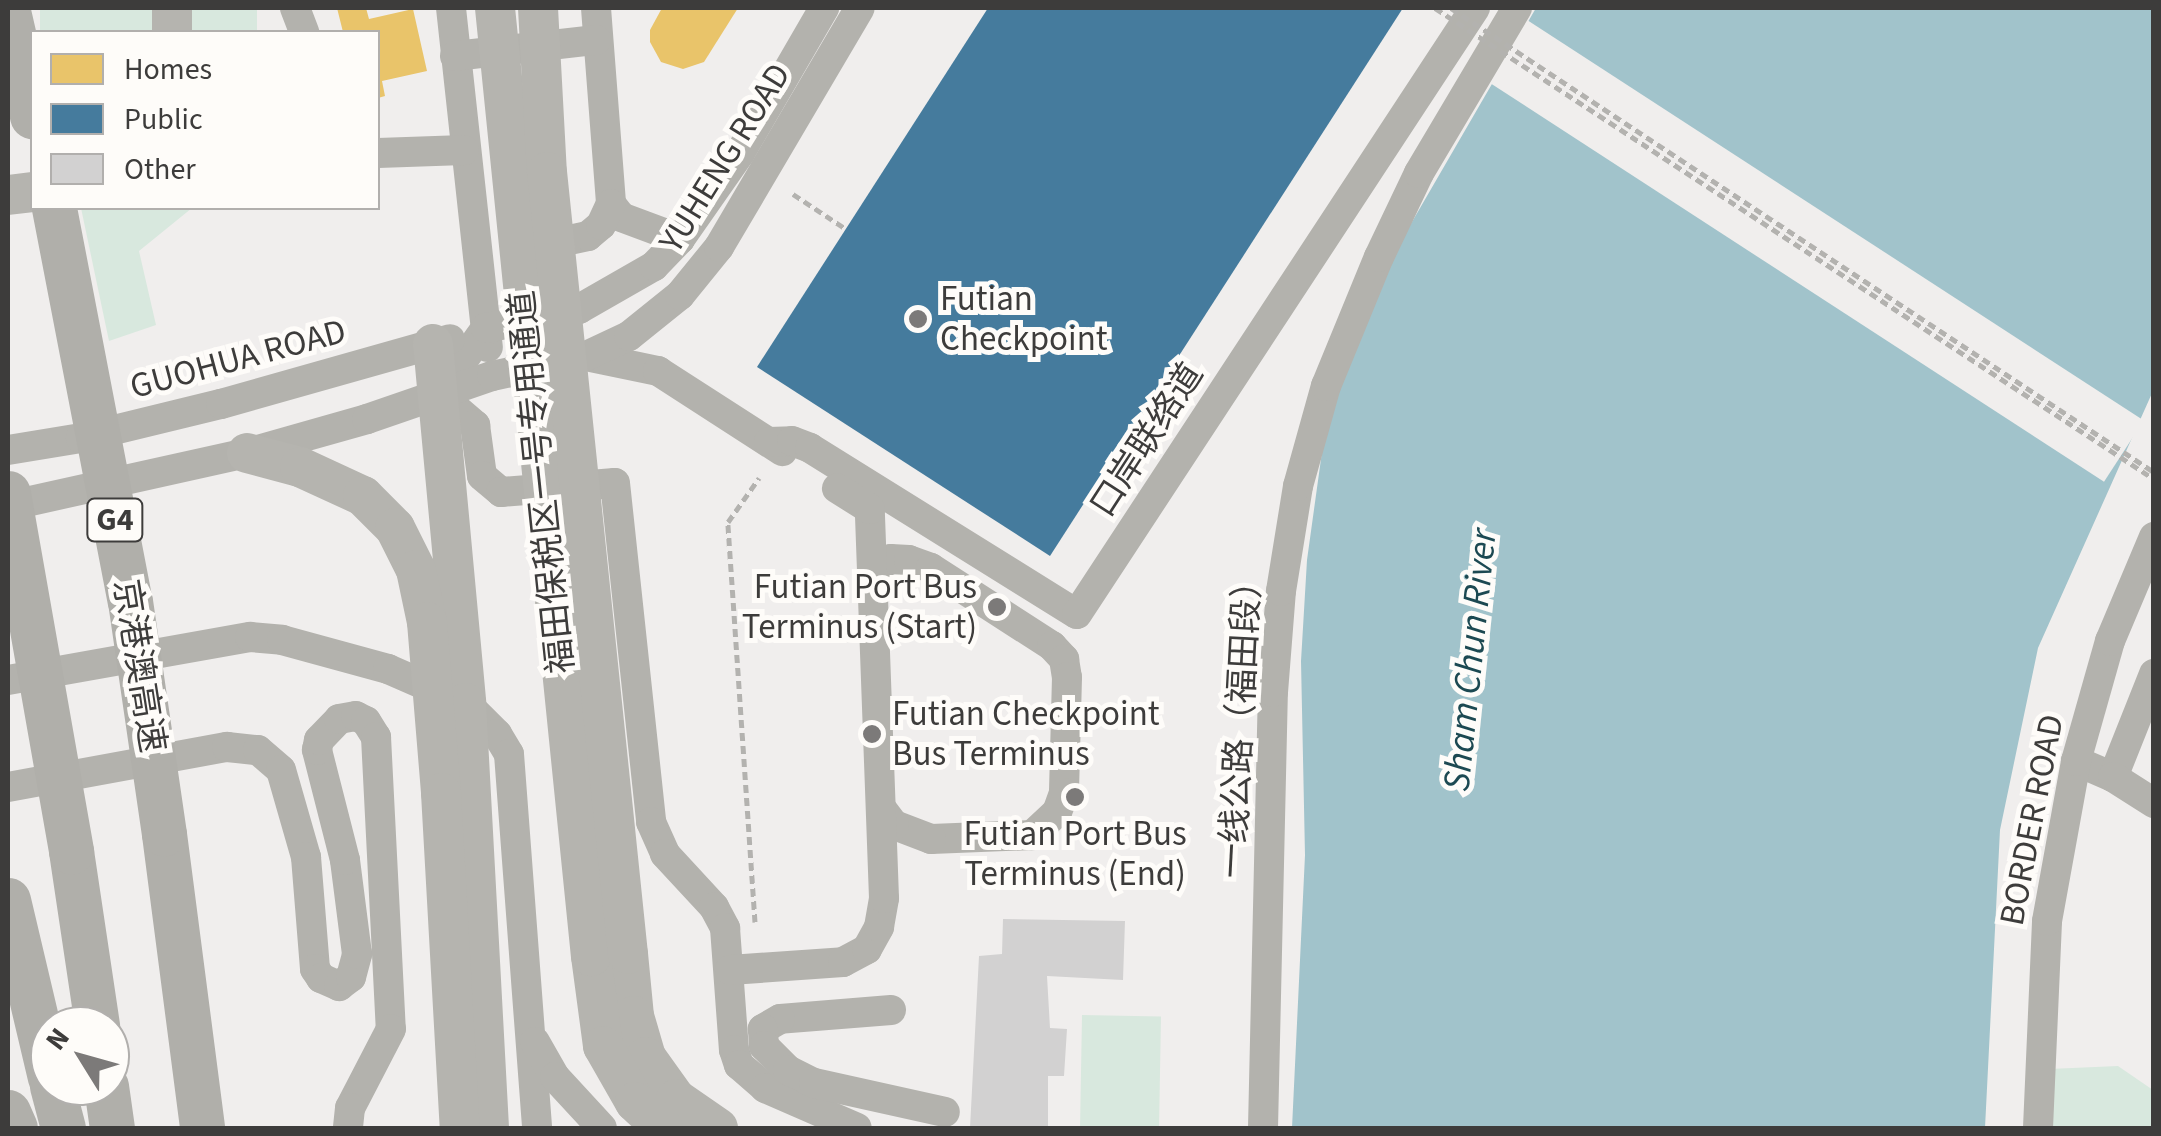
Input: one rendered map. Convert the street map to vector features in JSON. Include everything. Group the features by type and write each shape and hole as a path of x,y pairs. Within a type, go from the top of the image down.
{"highway":[{"path":"8,11 30,107"},
{"name":"京港澳高速","path":"54,210 130,602 202,1128"},
{"path":"8,493 94,1006"},
{"path":"8,900 33,1006"},
{"path":"8,1112 15,1128"}],"main road":[{"name":"福田保税区一号专用通道","path":"495,8 610,955"},
{"name":"福田保税区一号专用通道","path":"538,8 547,172 610,955"},
{"path":"433,344 439,394 460,1128"},
{"path":"247,453 332,480 363,496 394,528 416,570 449,694 490,1128"},
{"path":"610,955 603,1046 635,1102 663,1128"},
{"path":"610,955 646,1057 676,1098 718,1128"}],"street":[{"path":"450,8 492,376"},
{"path":"477,258 588,236 601,225 610,204 596,8"},
{"name":"YUHENG ROAD","path":"486,328 580,309 634,282 680,239 740,154 824,8"},
{"name":"YUHENG ROAD","path":"439,394 492,376 586,356 658,316 697,275 741,213 860,8"},
{"name":"口岸联络道","path":"769,442 792,441 810,448 1078,614 1476,8"},
{"name":"一线公路（福田段）","path":"1263,1128 1273,692 1281,592 1298,486 1326,386 1379,256 1420,173 1517,8"},
{"path":"455,56 596,40"},
{"path":"380,153 464,150"},
{"path":"610,204 621,217 658,227 680,239"},
{"path":"8,506 247,453 439,394 486,328"},
{"name":"GUOHUA ROAD","path":"8,450 81,438 221,404 486,328"},
{"path":"586,356 658,371 870,509 884,898 879,926 867,949 843,962 730,970"},
{"path":"439,394 475,425 482,476 501,492 615,483 651,822 665,854 714,906 725,928 734,1050 749,1078 857,1128"},
{"name":"BORDER ROAD","path":"2038,1128 2048,920 2076,761 2110,641 2154,537"},
{"path":"872,570 891,560 931,568 1052,646 1064,659 1068,677 1064,793 1058,812 1032,834 931,839 894,825 881,808"},
{"path":"8,680 250,638 322,650 449,694 483,717 509,754 537,1128"},
{"path":"2113,777 2154,674"},
{"path":"8,788 227,747 258,750 281,770 306,857 316,969 321,978 338,986 351,976 357,954 345,860 316,750 319,740 339,719 356,716 366,721 376,736 391,1028 350,1108 348,1128"},
{"path":"2076,761 2113,777 2154,803"},
{"path":"891,1010 780,1020 763,1029 764,1046 788,1070 814,1083 945,1112"},
{"path":"530,1036 555,1077 602,1128"}],"path":[{"path":"1435,8 2154,475"},
{"path":"1450,8 2154,475"},
{"path":"792,194 846,228"},
{"path":"755,922 728,522 758,478"}],"shaded area":[{"path":"40,8 257,8 257,30 40,30"},
{"path":"81,210 190,210 139,251 156,325 109,341"},
{"path":"1082,1015 1161,1016 1159,1128 1080,1128"},
{"path":"2118,1066 2153,1090 2153,1128 2045,1128 2049,1069"}],"water":[{"name":"Sham Chun River","path":"1536,8 2153,8 2153,391 2038,648 2000,830 1985,1128 1292,1128 1305,855 1301,661 1307,560 1326,423 1398,246"}],"pier":[{"path":"1524,18 2144,420 2104,482 1484,79"}],"building: Homes":[{"path":"337,8 366,8 369,19 413,9 427,71 382,81 385,96 380,97 380,30 342,30"},
{"path":"662,8 738,8 704,62 683,69 661,62 650,42 650,30"}],"building: Public":[{"name":"Futian Checkpoint","path":"988,8 1403,8 1050,556 757,367"}],"building: Other":[{"path":"1003,919 1125,921 1123,980 1047,976 1050,1028 1067,1029 1064,1076 1048,1076 1048,1128 970,1128 979,956 1002,954"}],"place":[{"name":"Futian Checkpoint","path":"918,319"},
{"name":"Futian Port Bus Terminus (Start)","path":"997,607"},
{"name":"Futian Checkpoint Bus Terminus","path":"872,734"},
{"name":"Futian Port Bus Terminus (End)","path":"1075,797"}]}
